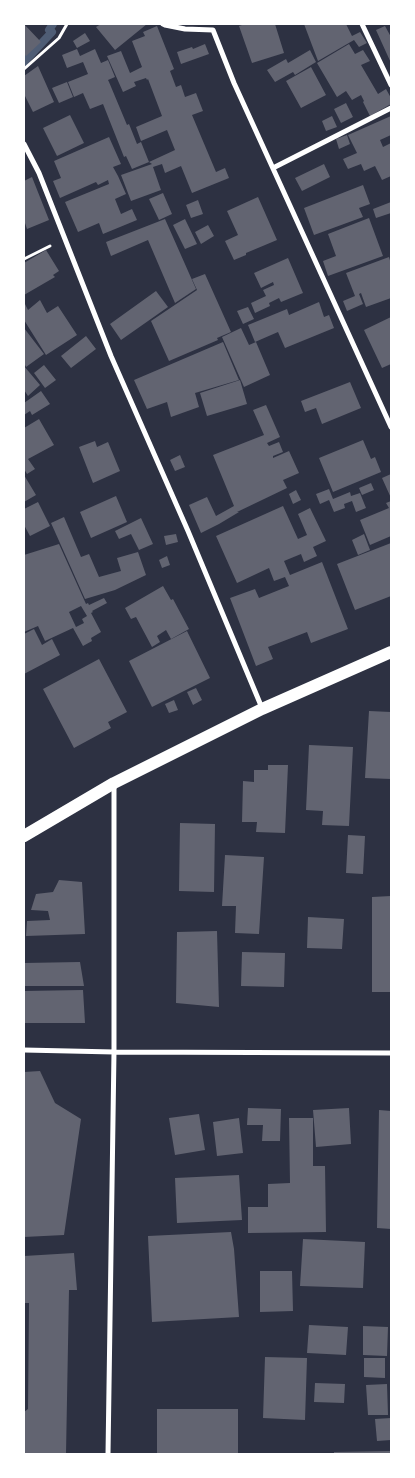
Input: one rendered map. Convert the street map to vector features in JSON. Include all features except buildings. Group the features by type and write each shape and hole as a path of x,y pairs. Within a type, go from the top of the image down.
{"main road":[{"path":"24,836 114,783 262,708 391,652"}],"street":[{"path":"163,24 185,29 213,30 234,83 391,427"},
{"path":"362,24 391,85"},
{"path":"273,168 391,108"},
{"path":"24,144 39,173 111,356 188,530 262,708"},
{"path":"108,1454 114,1052 114,783"},
{"path":"24,1050 391,1053"}],"path":[{"path":"24,69 59,38 67,24"},
{"path":"24,259 42,249 65,240"}],"waterway":[{"path":"24,62 52,32 49,30 53,24"}]}
